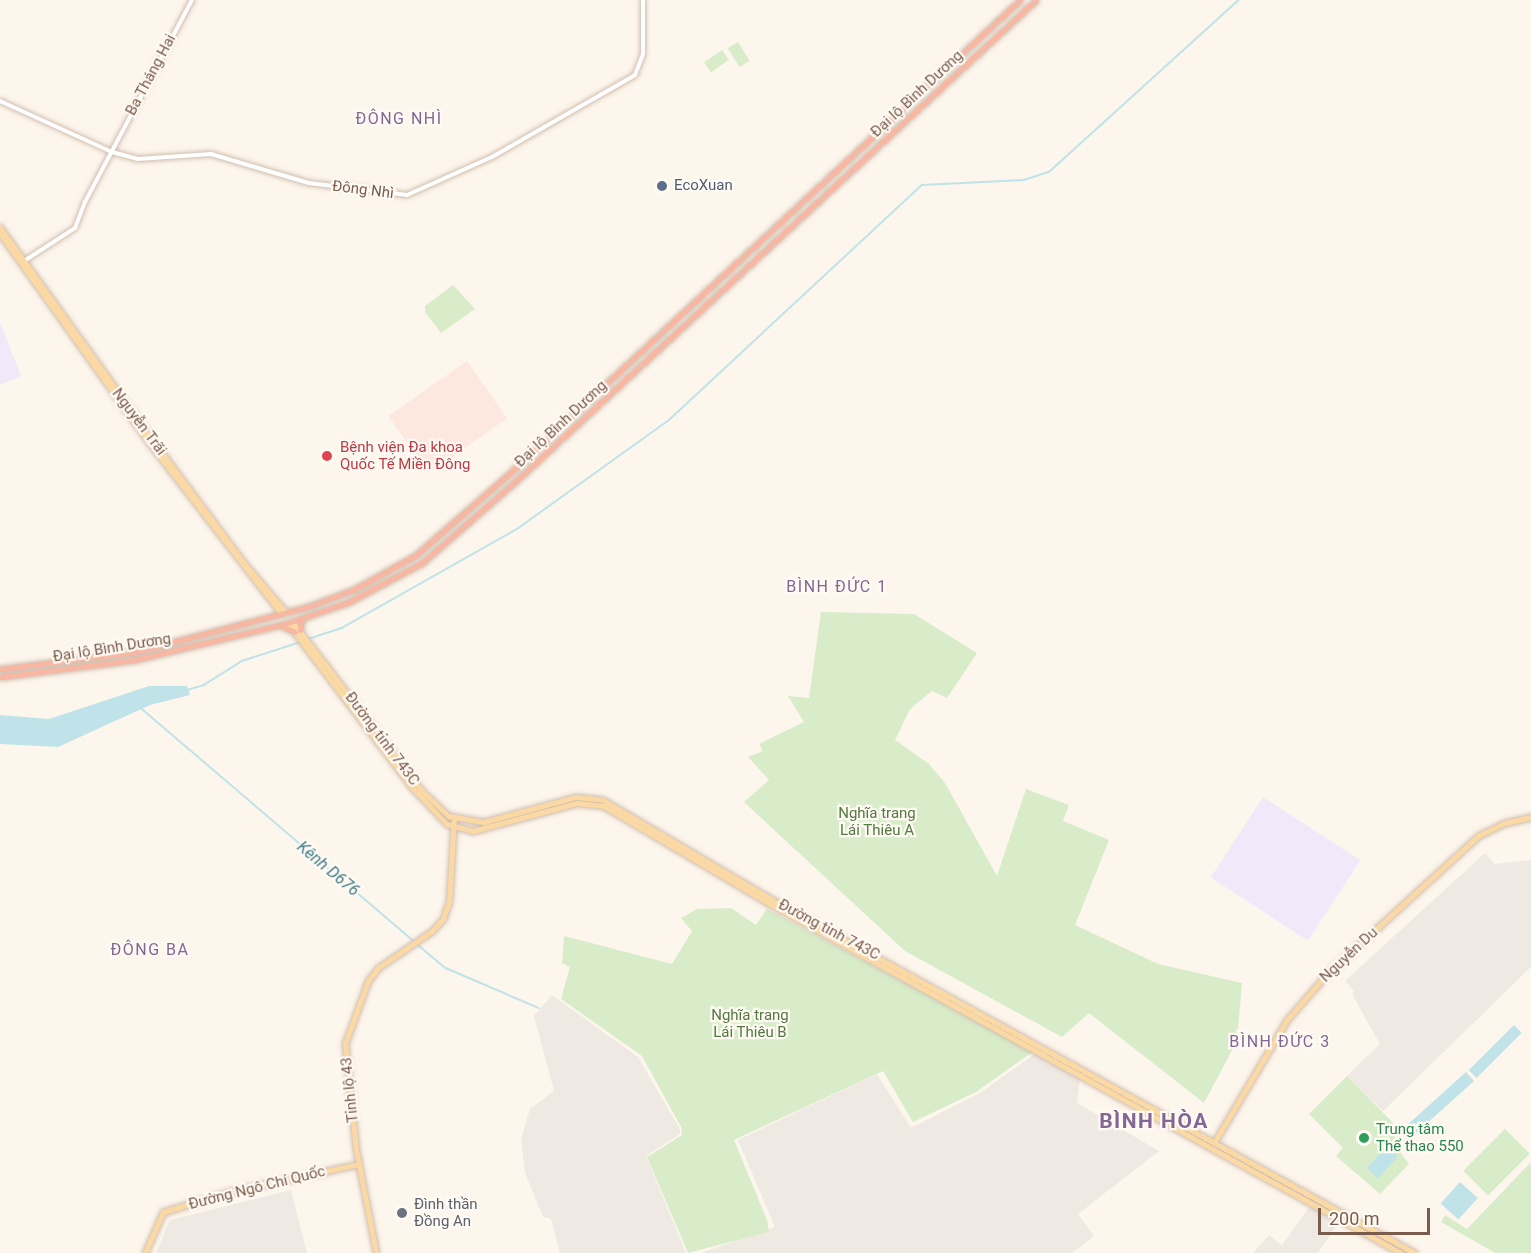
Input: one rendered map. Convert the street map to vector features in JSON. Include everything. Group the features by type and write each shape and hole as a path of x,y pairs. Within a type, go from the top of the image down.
{"highway":[{"name":"Đại lộ Bình Dương","path":"0,669 135,651 283,612 340,596 416,555 699,299 1020,0"},
{"name":"Đại lộ Bình Dương","path":"0,677 134,660 280,625 349,602 422,563 625,382 1036,0"},
{"path":"699,299 706,306"},
{"path":"616,375 625,382"},
{"path":"283,612 291,622"},
{"path":"280,625 297,631 302,619"}],"main road":[{"name":"Nguyễn Trãi","path":"0,227 22,262"},
{"name":"Nguyễn Trãi","path":"0,233 169,465 283,612"},
{"name":"Đường tỉnh 743C","path":"291,622 422,791 436,807 454,818 494,821 576,796 595,798 626,812 730,878"},
{"name":"Đường tỉnh 743C","path":"353,704 428,806 453,828 484,829 577,802 596,804 627,818 730,878 1415,1253"},
{"name":"Nguyễn Du","path":"1213,1144 1287,1020 1327,974 1478,836 1505,823 1531,817"},
{"path":"453,828 454,818"},
{"name":"Tỉnh lộ 43","path":"376,1253 359,1164 345,1044 366,984 378,968 432,931 449,902 453,828"},
{"name":"Đường tỉnh 743C","path":"1213,1144 1401,1253"},
{"name":"Đường Ngô Chí Quốc","path":"145,1253 163,1212 233,1191 359,1164"},
{"path":"1314,1204 1317,1199"},
{"path":"1401,1253 1404,1246"}],"street":[{"name":"Ba Tháng Hai","path":"22,262 73,230 192,0"},
{"name":"Đông Nhì","path":"0,101 112,152 138,159 211,154 309,183 399,195 418,192 537,133 636,75 643,54 644,0"}],"shaded area":[{"path":"0,322 21,376 0,385"},
{"path":"467,361 507,418 429,473 388,416"},
{"path":"1263,797 1360,860 1308,941 1211,878"},
{"path":"1485,853 1495,864 1531,860 1531,967 1383,1111 1347,1076 1380,1044 1352,994 1354,991 1345,981"},
{"path":"552,995 638,1057 680,1129 680,1134 646,1156 686,1253 560,1253 551,1219 543,1217 525,1173 521,1139 530,1109 554,1091 534,1016"},
{"path":"1036,1053 1080,1079 1077,1103 1159,1151 1078,1214 1094,1236 1072,1253 701,1253 775,1227 738,1140 877,1074 911,1128 980,1093"},
{"path":"291,1190 307,1253 156,1253 170,1220"},
{"path":"1310,1206 1339,1222 1318,1253 1253,1253 1269,1235 1282,1245"}],"green space":[{"path":"738,42 750,61 739,67 728,48"},
{"path":"722,50 729,60 711,72 704,63"},
{"path":"453,285 475,309 441,333 425,312 425,306"},
{"name":"Nghĩa trang Lái Thiêu A","path":"821,612 914,614 977,653 947,698 932,691 910,709 895,740 929,764 945,783 997,876 1026,789 1069,805 1063,821 1109,840 1075,925 1158,964 1242,983 1237,1041 1204,1103 1089,1013 1062,1037 905,951 744,802 769,780 748,757 763,751 759,744 804,722 788,696 809,698"},
{"name":"Nghĩa trang Lái Thiêu B","path":"731,908 756,925 767,909 1034,1051 976,1092 913,1122 883,1071 734,1140 767,1220 769,1232 688,1253 647,1157 682,1135 681,1127 642,1056 561,999 570,967 562,963 564,936 672,964 692,931 681,918 697,909"},
{"name":"Trung tâm Thể thao 550","path":"1347,1076 1400,1130 1392,1141 1409,1164 1380,1194 1336,1156 1343,1148 1309,1114"},
{"path":"1505,1129 1530,1154 1488,1195 1463,1171"},
{"path":"1531,1162 1531,1253 1495,1253 1441,1222 1445,1215 1467,1229"}],"water":[{"path":"149,686 187,686 190,695 150,705 58,747 0,744 0,715 49,719"},
{"path":"1514,1025 1522,1033 1477,1078 1469,1070"},
{"path":"1466,1072 1474,1081 1416,1133 1408,1124"},
{"path":"1387,1146 1398,1156 1378,1178 1367,1168"},
{"path":"1460,1182 1478,1198 1458,1220 1441,1204"}],"waterway":[{"path":"308,639 342,628 517,529 669,420 922,185 1024,180 1049,172 1239,0"},
{"path":"187,690 204,685 242,661 301,642"},
{"name":"Kênh D676","path":"141,708 414,941"},
{"name":"Kênh D676","path":"417,944 446,968 539,1008"}],"place":[{"name":"EcoXuan","path":"662,186"},
{"name":"Bệnh viện Đa khoa Quốc Tế Miền Đông","path":"327,456"},
{"name":"Trung tâm Thể thao 550","path":"1364,1138"},
{"name":"Đình thần Đồng An","path":"402,1213"}],"district":[{"name":"ĐÔNG NHÌ","path":"399,119"},
{"name":"BÌNH ĐỨC 1","path":"837,587"},
{"name":"ĐÔNG BA","path":"150,950"},
{"name":"BÌNH ĐỨC 3","path":"1280,1042"},
{"name":"BÌNH HÒA","path":"1154,1121"}]}
